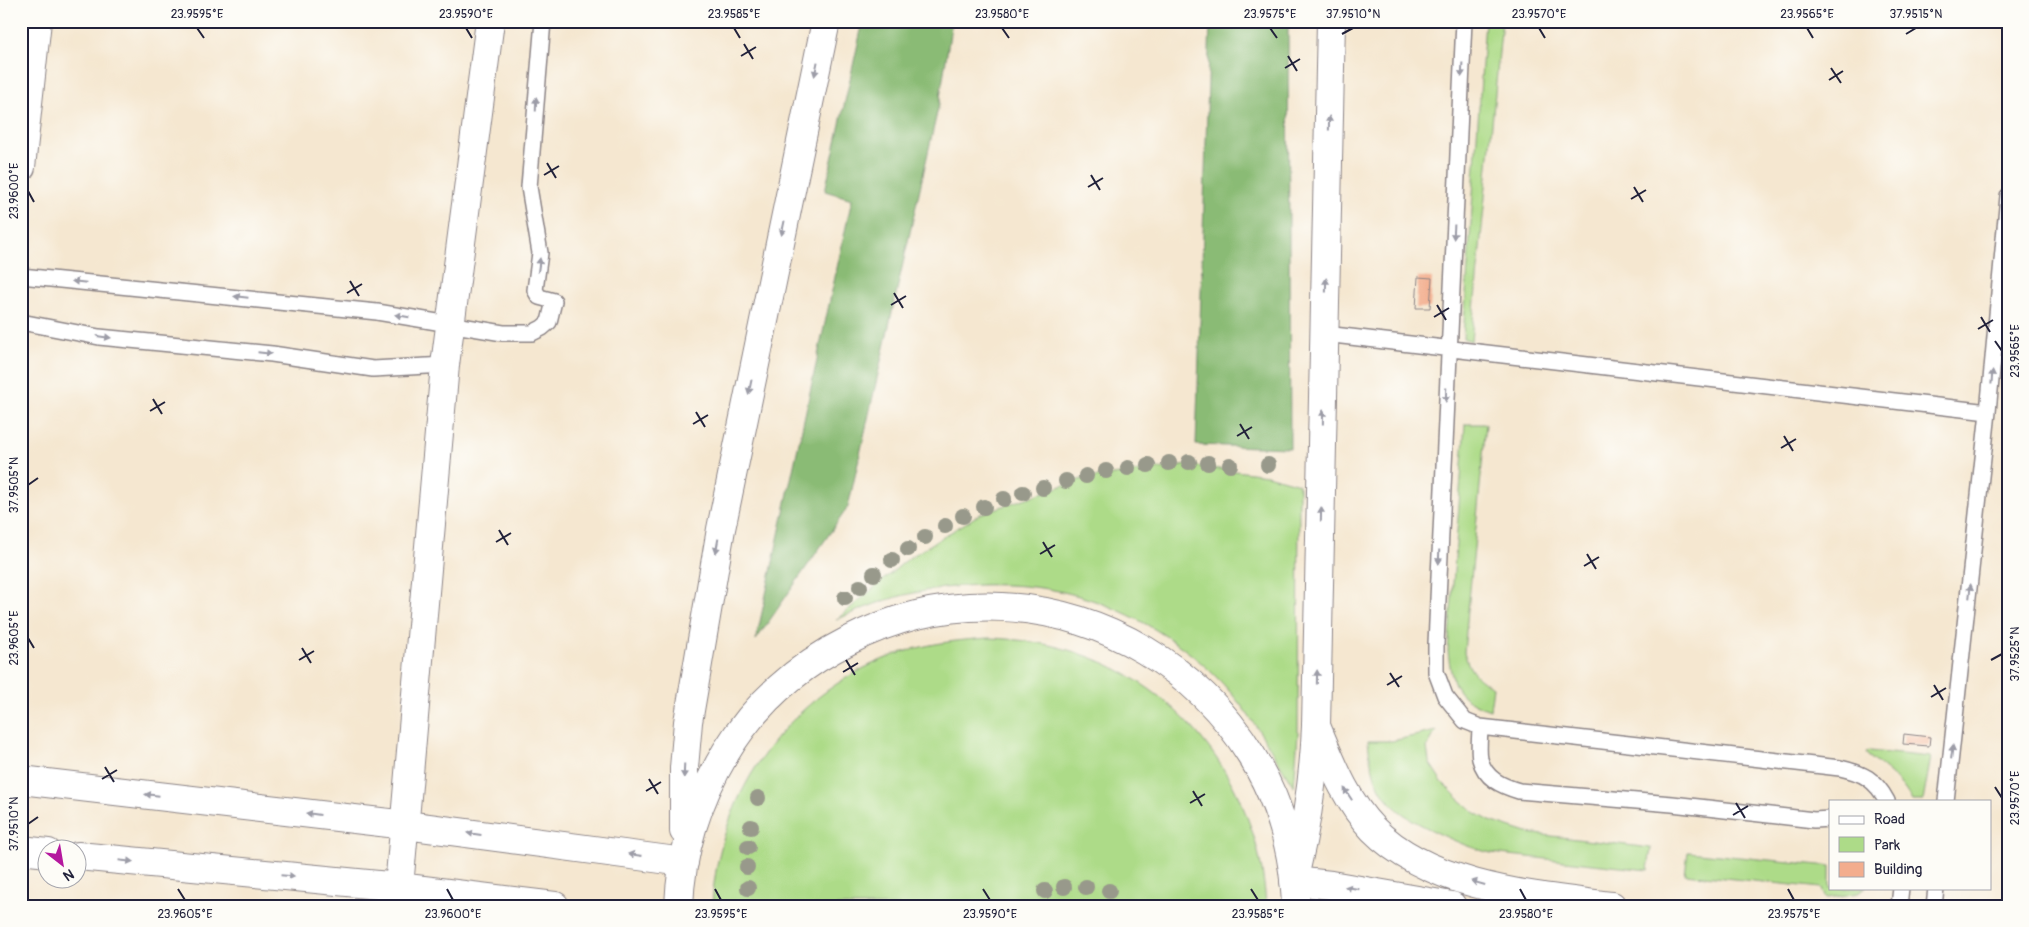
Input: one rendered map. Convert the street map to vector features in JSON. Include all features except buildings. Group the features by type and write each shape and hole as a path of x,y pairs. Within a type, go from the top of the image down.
{"street":[{"path":"21,168 37,21"},
{"path":"398,896 406,825 450,325 490,21"},
{"path":"679,906 684,860 684,768 688,722 699,654 720,529 826,21"},
{"path":"1295,888 1314,777 1331,21"},
{"path":"684,860 700,804 717,768 750,718 790,679 835,648 886,624 912,616 939,611 966,607 994,607 1049,612 1102,628 1151,652 1195,686 1233,726 1262,773 1283,824 1295,888"},
{"path":"1316,726 1339,780 1372,828 1391,845 1443,872 1479,884 1537,896 1612,906"},
{"path":"21,780 684,860"},
{"path":"21,850 38,852"},
{"path":"88,857 398,896 555,906"},
{"path":"1295,888 1331,885 1452,906"},
{"path":"1497,906 1537,896"}],"lane":[{"path":"21,276 378,312 503,333 532,333 549,322 554,301 539,297 535,290 540,253 529,187 542,21"},
{"path":"1464,21 1436,644 1436,672 1445,696 1454,710 1465,721 1480,727 1840,768 1860,773 1882,792 1886,800"},
{"path":"1946,800 1988,412 2008,196"},
{"path":"21,322 99,337 272,354 373,369 446,365"},
{"path":"1325,334 1988,412"},
{"path":"1480,727 1480,759 1489,776 1502,786 1519,791 1672,804 1814,820 1829,819"},
{"path":"1899,906 1901,890"},
{"path":"1934,906 1936,890"}],"green space":[{"path":"863,21 952,21 939,104 848,507 756,640 852,199 825,191"},
{"path":"1210,21 1288,21 1290,448 1196,445"},
{"path":"1485,21 1502,21 1471,341 1463,338"},
{"path":"1465,424 1486,424 1464,652 1474,673 1493,687 1490,710 1469,701 1457,689 1451,673 1448,651"},
{"path":"1187,465 1267,475 1299,484 1298,734 1294,787 1243,708 1208,669 1192,655 1157,631 1119,610 1099,602 1059,591 1039,588 976,585 934,589 904,595 874,604 836,620 909,558 980,514 1082,479"},
{"path":"989,638 1022,640 1054,646 1115,668 1151,690 1183,717 1210,749 1232,784 1249,823 1261,864 1266,906 712,906 717,863 729,822 746,784 768,749 795,718 827,691 863,668 924,646"},
{"path":"1436,731 1427,747 1429,762 1442,782 1474,812 1490,821 1527,833 1651,848 1648,870 1491,853 1459,842 1409,818 1388,800 1380,789 1371,760 1368,741 1392,741"},
{"path":"1869,751 1931,757 1923,800 1911,800 1898,782 1866,753"},
{"path":"1688,852 1829,866 1829,890 1863,890 1858,893 1829,898 1825,897 1822,888 1685,874"}]}
